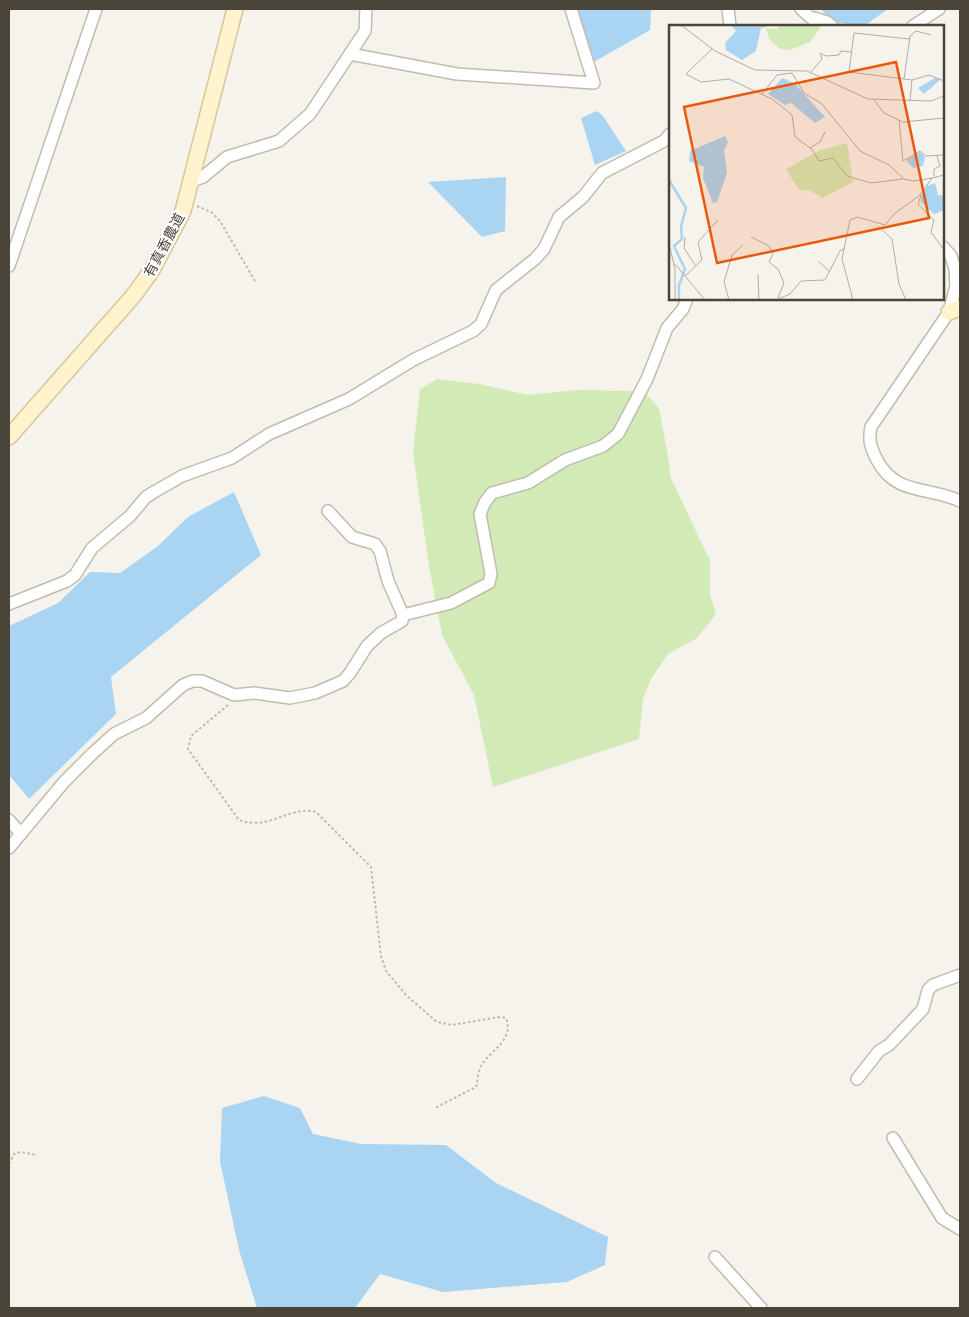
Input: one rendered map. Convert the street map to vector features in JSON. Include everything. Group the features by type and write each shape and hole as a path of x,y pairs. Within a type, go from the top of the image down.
{"street":[{"path":"9,266 96,9"},
{"name":"有真香農道","path":"9,437 134,295 152,270 171,237 192,181 235,9"},
{"path":"192,181 203,176 227,157 279,141 310,114 365,31 366,9"},
{"path":"350,54 456,74 594,83 571,9"},
{"path":"728,9 730,25"},
{"path":"801,9 819,25"},
{"path":"915,25 939,9"},
{"path":"811,17 831,25"},
{"path":"9,604 67,582 75,575 92,548 130,516 146,497 154,492 182,476 232,458 269,434 349,399 413,360 473,331 481,324 496,290 536,259 544,249 559,217 583,197 602,173 664,141 669,135"},
{"path":"944,248 951,256 955,269 955,310 870,428 868,438 870,446 884,472 894,482 960,501"},
{"path":"403,615 452,603 488,583 491,574 480,514 485,502 492,493 528,483 564,460 603,446 618,434 647,380 667,328 686,300"},
{"path":"9,848 64,782 93,753 114,734 146,718 183,685 193,681 202,682 234,695 254,694 302,697 343,681 367,646 381,633 402,621 403,615 388,581 380,551 375,544 352,537 328,510"},
{"path":"9,820 21,834"},
{"path":"857,1079 879,1051 888,1046 923,1010 928,990 933,984 960,975"},
{"path":"893,1138 942,1218 960,1229"},
{"path":"714,1257 761,1308"}],"path":[{"path":"185,202 211,212 220,221 255,281"},
{"path":"234,695 227,707 191,736 188,749 239,820 258,824 303,810 316,812 371,867 381,956 386,971 406,995 437,1022 444,1024 452,1025 499,1017 506,1018 510,1027 507,1037 481,1066 476,1087 435,1108"},
{"path":"9,1164 14,1154 21,1152 36,1155"}],"green space":[{"path":"437,379 479,384 528,395 576,390 630,391 647,395 659,408 670,476 710,561 710,594 716,614 697,638 668,654 651,679 643,699 639,739 493,787 474,695 442,635 429,566 413,453 420,389"}],"water":[{"path":"574,9 651,9 650,30 592,63"},
{"path":"821,9 888,9 865,25 831,22"},
{"path":"597,111 603,116 626,151 595,165 581,118"},
{"path":"506,177 505,231 482,237 428,182"},
{"path":"234,492 261,555 111,677 116,714 29,799 9,775 9,626 58,603 90,572 120,573 158,546 188,517"},
{"path":"264,1096 300,1108 313,1134 361,1144 446,1145 496,1183 608,1237 605,1265 567,1282 443,1292 380,1274 355,1308 257,1308 239,1250 220,1161 222,1108"}]}
